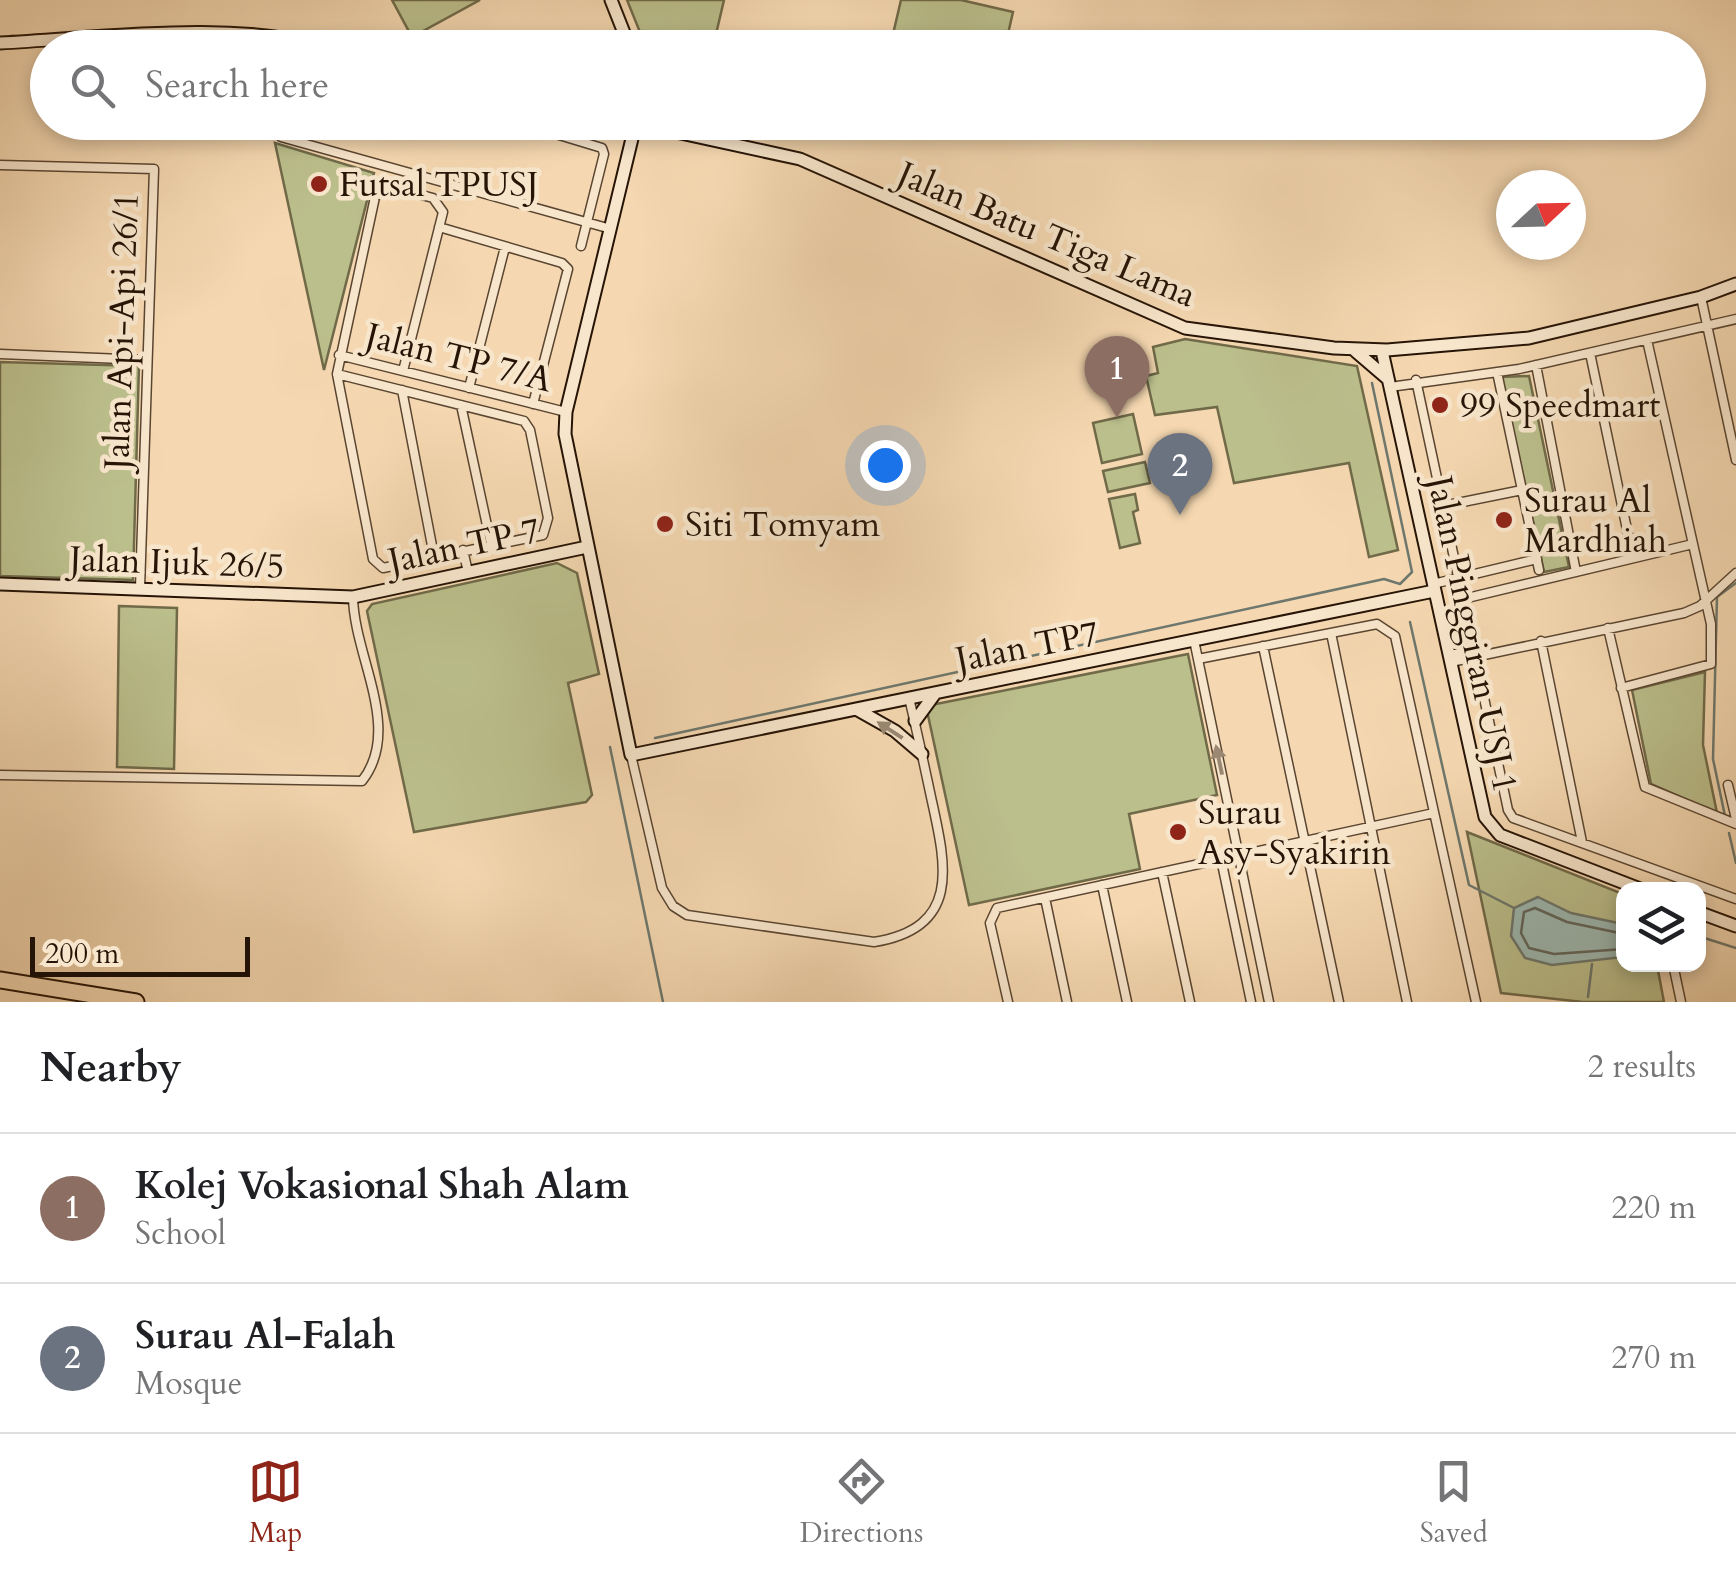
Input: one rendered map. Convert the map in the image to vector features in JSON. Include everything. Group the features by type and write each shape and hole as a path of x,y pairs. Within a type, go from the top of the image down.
{"highway":[{"path":"0,980 136,1002"}],"street":[{"path":"610,0 622,30"},
{"path":"0,43 30,41"},
{"path":"292,140 611,229"},
{"path":"576,140 602,148 581,246"},
{"path":"630,140 566,412 566,434 629,745 662,888 673,906 688,915 874,942 903,937 922,926 938,902 946,864 910,698"},
{"name":"Jalan Batu Tiga Lama","path":"710,140 800,160 1185,328 1382,351 1530,338 1701,297 1736,284"},
{"name":"Jalan Api-Api 26/1","path":"0,165 154,169 140,588"},
{"path":"337,374 524,421 530,430 548,518 542,535 382,568 373,559 337,374 376,197 386,186 434,198 439,205 439,227 403,372"},
{"path":"439,227 562,263 568,270 533,404"},
{"path":"469,388 505,248"},
{"path":"1701,297 1736,460"},
{"path":"1354,349 1389,380 1416,380 1536,365 1736,319"},
{"path":"1621,688 1711,664 1712,624 1647,340"},
{"path":"1389,380 1412,348"},
{"name":"Jalan Pinggiran USJ 1","path":"1382,351 1490,827 1620,882"},
{"path":"1590,353 1633,558"},
{"path":"0,354 147,360"},
{"name":"Jalan TP 7/A","path":"339,355 566,412"},
{"path":"1536,365 1576,572"},
{"path":"1497,372 1539,570"},
{"path":"1416,380 1508,810 1513,818 1736,899"},
{"path":"402,390 434,556"},
{"path":"461,405 491,544"},
{"path":"1443,506 1522,490"},
{"path":"1462,599 1693,544"},
{"name":"Jalan TP 7","path":"352,597 586,546"},
{"path":"463,550 468,572"},
{"path":"1434,588 1458,578 1537,560"},
{"path":"1449,659 1684,614 1736,574"},
{"name":"Jalan Ijuk 26/5","path":"0,584 352,597"},
{"name":"Jalan TP7","path":"629,745 856,709 1434,588"},
{"path":"0,774 362,782 376,764 381,739 352,597"},
{"path":"1198,660 1377,624 1395,636 1476,1002"},
{"path":"1608,628 1645,787 1736,822"},
{"path":"1330,633 1407,1002"},
{"path":"1194,640 1270,1002"},
{"path":"1540,641 1582,842"},
{"path":"1263,646 1339,1002"},
{"path":"914,721 923,704 937,692"},
{"path":"856,709 894,731 922,754"},
{"path":"1728,785 1736,822"},
{"path":"1008,1002 990,923 997,908 1434,813"},
{"path":"1221,860 1251,1002"},
{"path":"1162,872 1190,1002"},
{"path":"1102,885 1127,1002"},
{"path":"1045,898 1067,1002"},
{"path":"1706,915 1736,926"},
{"path":"1674,972 1680,1002"}],"green space":[{"path":"392,0 480,0 425,30 408,30"},
{"path":"627,0 724,0 717,30 639,30"},
{"path":"901,0 961,0 1013,12 1009,30 894,30"},
{"path":"275,143 374,173 324,370"},
{"path":"1185,339 1357,366 1398,550 1369,557 1349,463 1234,483 1217,407 1155,415 1146,376 1158,373 1153,347"},
{"path":"0,362 139,366 133,580 0,576"},
{"path":"1529,376 1569,567 1544,572 1501,377"},
{"path":"1133,414 1142,454 1102,463 1093,423"},
{"path":"1145,462 1150,483 1108,492 1103,471"},
{"path":"1135,494 1138,510 1133,512 1140,543 1120,548 1109,499"},
{"path":"557,563 577,573 599,674 568,683 592,795 586,802 414,832 367,611 372,604"},
{"path":"119,606 177,608 174,769 117,767"},
{"path":"1188,654 1217,795 1129,814 1140,869 969,905 926,706"},
{"path":"1705,672 1703,745 1717,813 1651,784 1632,690"},
{"path":"1467,832 1616,891 1616,972 1658,972 1664,1002 1583,1002 1501,993"}],"water":[{"path":"1538,897 1571,913 1616,923 1616,958 1552,965 1525,958 1511,936 1514,908"}],"waterway":[{"path":"655,738 1384,579 1400,584 1412,572 1372,383"},
{"path":"1725,816 1713,759 1717,597 1736,583"},
{"path":"1410,622 1469,885 1514,908"},
{"path":"610,747 663,1002"},
{"path":"1729,833 1736,863"},
{"path":"1706,939 1736,948"},
{"path":"1588,997 1592,964"}],"place":[{"name":"Futsal TPUSJ","path":"319,184"},
{"name":"99 Speedmart","path":"1440,405"},
{"name":"Kolej Vokasional Shah Alam","path":"1117,418"},
{"name":"Surau Al-Falah","path":"1180,515"},
{"name":"Surau Al Mardhiah","path":"1504,520"},
{"name":"Siti Tomyam","path":"665,524"},
{"name":"Surau Asy-Syakirin","path":"1178,832"}]}
